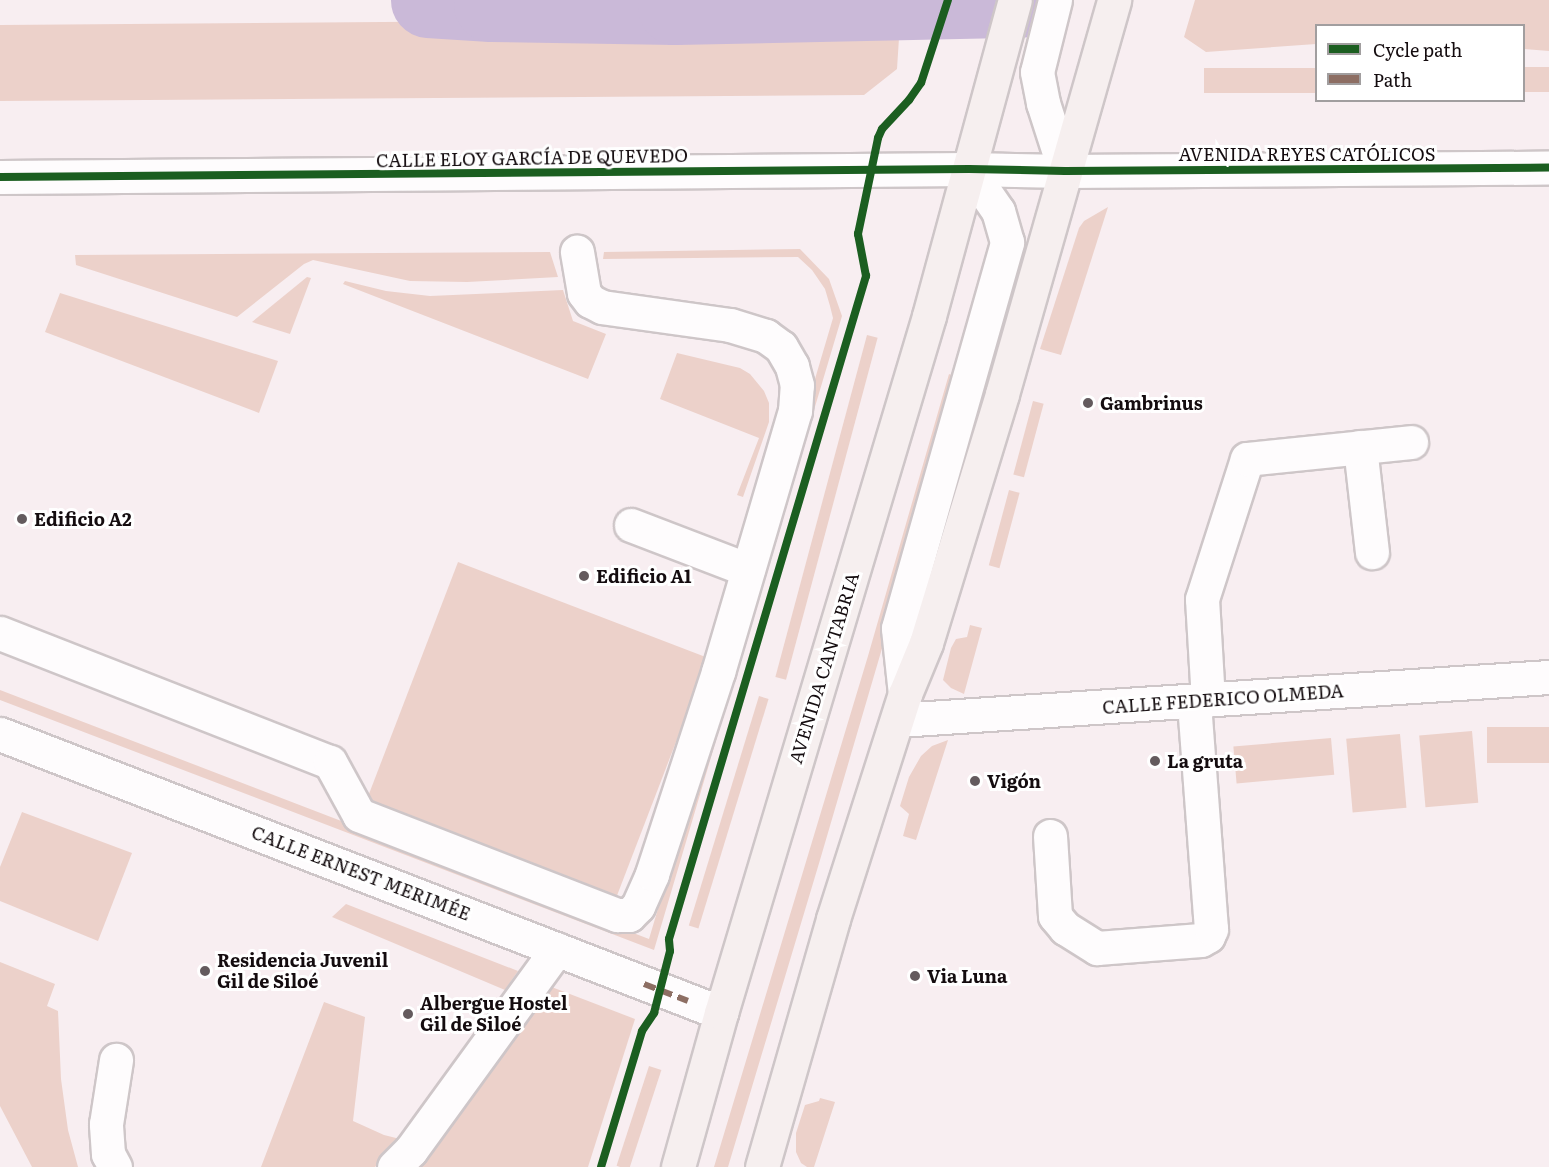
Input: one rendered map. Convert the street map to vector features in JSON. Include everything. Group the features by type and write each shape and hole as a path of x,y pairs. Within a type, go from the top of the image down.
{"main road":[{"name":"AVENIDA CANTABRIA","path":"678,1167 721,1013 929,316 1015,0"},
{"path":"762,1167 833,919 901,707 926,643 964,519 1114,0"}],"street":[{"path":"1054,0 1037,72 1043,103 1065,171"},
{"name":"AVENIDA REYES CATÓLICOS","path":"1065,171 1549,168"},
{"path":"901,707 898,628 1006,242 998,212 969,169"},
{"name":"CALLE ELOY GARCÍA DE QUEVEDO","path":"0,177 969,169 1065,171"},
{"path":"0,633 330,762 360,815 617,915 629,915 638,906 652,874 718,672 795,411 797,385 792,366 781,347 766,336 748,329 602,307 590,302 584,293 577,252"},
{"path":"1050,836 1054,916 1065,928 1097,948 1201,940 1208,936 1211,929 1201,700 1202,599 1247,459 1411,442"},
{"path":"1360,447 1372,552"},
{"path":"630,525 748,570"},
{"name":"CALLE FEDERICO OLMEDA","path":"901,707 1201,700 1549,677"},
{"name":"CALLE ERNEST MERIMÉE","path":"0,734 721,1013"},
{"path":"394,1167 411,1150 557,949"},
{"path":"115,1167 108,1154 106,1124 116,1060"},
{"path":"772,1135 780,1167"}],"shaded area":[{"path":"1195,0 1549,0 1549,51 1525,49 1525,24 1315,24 1315,44 1206,52 1184,37"},
{"path":"932,20 926,38 899,38 897,69 864,95 0,101 0,25"},
{"path":"1525,67 1549,67 1549,92 1525,92"},
{"path":"1204,68 1315,68 1315,93 1204,93"},
{"path":"1108,207 1061,355 1040,349 1079,228 1084,221"},
{"path":"800,249 829,279 842,316 736,672 729,670 833,318 825,289 812,270 798,257 603,259 604,252"},
{"path":"550,252 558,277 467,282 410,281 313,260 304,264 237,317 76,265 75,255"},
{"path":"307,277 311,278 290,334 252,322"},
{"path":"345,281 386,291 430,296 563,290 573,321 606,334 588,379 343,284"},
{"path":"60,293 278,361 259,413 45,332"},
{"path":"867,335 878,338 786,680 775,677"},
{"path":"677,353 740,368 750,374 764,391 769,403 769,422 743,497 737,495 759,438 660,399"},
{"path":"949,374 961,379 820,860 728,1167 714,1167 868,656"},
{"path":"1033,401 1044,404 1024,477 1013,474"},
{"path":"1009,490 1020,493 999,568 989,565"},
{"path":"458,562 708,658 615,901 365,805"},
{"path":"970,625 982,628 964,694 951,688 943,680 951,648 956,639 967,637"},
{"path":"726,680 733,683 654,950 0,700 0,690 649,939"},
{"path":"759,696 769,699 698,928 689,926"},
{"path":"1487,727 1549,727 1549,763 1487,763"},
{"path":"1472,731 1478,803 1425,807 1419,736"},
{"path":"1400,734 1406,808 1353,812 1346,739"},
{"path":"1331,738 1334,775 1237,783 1233,747"},
{"path":"948,740 916,840 903,836 909,814 900,806 909,777 921,756 932,746"},
{"path":"22,812 132,853 98,941 0,901 0,867"},
{"path":"346,904 518,971 505,990 332,917"},
{"path":"0,962 55,984 47,1006 58,1011 61,1079 68,1130 78,1167 32,1167 0,1106"},
{"path":"549,986 635,1019 588,1167 413,1167"},
{"path":"324,1002 365,1017 353,1121 384,1135 400,1139 375,1167 261,1167"},
{"path":"649,1066 661,1070 630,1167 617,1166"},
{"path":"820,1098 835,1102 814,1167 807,1167 801,1163 796,1152 796,1133 805,1105 819,1101"}],"waterway":[{"path":"428,0 491,4 675,7 1022,0"}],"marked path":[{"path":"644,984 688,1001"}],"cycle path":[{"path":"601,1167 642,1031 654,1013 670,951 669,939 866,276 858,234 878,138 882,129 909,100 921,83 948,0"},
{"path":"0,177 969,169 1065,171 1549,168"}],"place":[{"name":"Gambrinus","path":"1088,403"},
{"name":"Edificio A2","path":"22,519"},
{"name":"Edificio A1","path":"584,576"},
{"name":"La gruta","path":"1155,761"},
{"name":"Vigón","path":"975,781"},
{"name":"Residencia Juvenil Gil de Siloé","path":"205,971"},
{"name":"Via Luna","path":"915,976"},
{"name":"Albergue Hostel Gil de Siloé","path":"408,1014"}]}
